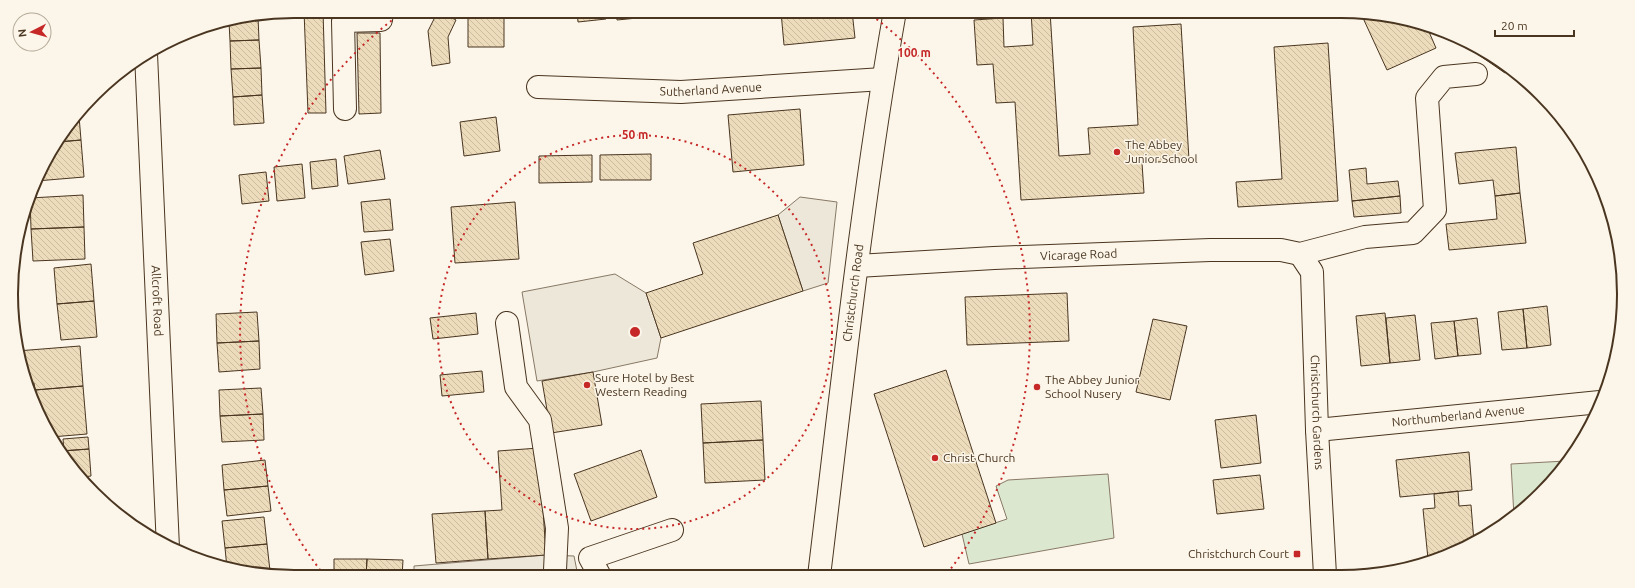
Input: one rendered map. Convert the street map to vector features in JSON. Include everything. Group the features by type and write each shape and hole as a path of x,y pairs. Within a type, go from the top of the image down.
{"street":[{"path":"345,109 342,21 381,20 381,18"},
{"name":"Christchurch Road","path":"820,570 883,79 894,18"},
{"name":"Allcroft Road","path":"146,61 168,540"},
{"path":"1300,254 1365,237 1413,233 1435,210 1427,98 1444,77 1476,74"},
{"name":"Sutherland Avenue","path":"538,87 681,92 883,79"},
{"name":"Vicarage Road","path":"858,266 994,258 1210,250 1281,250 1300,254"},
{"name":"Christchurch Gardens","path":"1300,254 1312,272 1317,430 1325,570"},
{"path":"507,323 516,387 540,420 557,528 555,570"},
{"name":"Northumberland Avenue","path":"1317,430 1595,403"},
{"path":"597,570 590,558 672,530"}],"green space":[{"path":"1560,461 1549,476 1514,509 1511,464"},
{"path":"1108,474 1114,538 969,564 962,534 1007,519 996,486 1008,480"}],"shaded area":[{"path":"800,197 837,202 828,283 803,291 778,215"},
{"path":"615,274 646,293 661,338 657,358 593,372 537,381 522,292"},
{"path":"546,555 574,556 577,570 414,570 414,566"}],"building":[{"path":"304,18 323,18 326,113 308,113"},
{"path":"434,18 452,18 456,20 448,37 450,63 432,66 428,31"},
{"path":"468,18 504,18 504,47 468,47"},
{"path":"578,18 606,18 606,19 578,22"},
{"path":"617,18 638,18 617,20"},
{"path":"782,18 853,18 855,38 784,45"},
{"path":"1003,18 1004,47 1033,45 1031,18 1050,18 1059,156 1090,154 1088,128 1138,125 1133,27 1181,24 1189,160 1142,163 1144,193 1021,200 1015,102 996,103 993,64 977,65 974,20"},
{"path":"1364,19 1395,23 1429,33 1436,48 1387,70"},
{"path":"258,20 259,40 230,41 229,26"},
{"path":"357,33 380,33 381,113 359,114"},
{"path":"259,40 261,68 231,69 230,41"},
{"path":"1328,43 1338,201 1238,207 1236,182 1282,179 1274,47"},
{"path":"261,68 262,95 233,97 231,69"},
{"path":"262,95 264,123 234,125 233,97"},
{"path":"800,109 804,165 733,172 728,115"},
{"path":"496,117 500,151 464,156 460,122"},
{"path":"79,120 81,140 65,141"},
{"path":"81,140 84,177 42,180 55,156 65,141"},
{"path":"1516,147 1520,193 1495,196 1493,180 1459,184 1455,153"},
{"path":"380,150 385,179 348,184 344,156"},
{"path":"651,154 651,180 600,180 600,155"},
{"path":"592,155 592,182 539,183 539,156"},
{"path":"336,159 338,186 312,189 310,162"},
{"path":"302,164 305,198 277,201 274,167"},
{"path":"1366,168 1367,184 1398,181 1400,196 1352,201 1349,170"},
{"path":"266,172 269,201 242,204 239,175"},
{"path":"1520,193 1526,243 1449,250 1446,224 1497,219 1495,196"},
{"path":"83,195 84,227 31,229 30,213 36,198"},
{"path":"1400,196 1401,213 1354,217 1352,201"},
{"path":"390,199 393,230 364,232 361,202"},
{"path":"515,202 519,259 455,263 451,207"},
{"path":"778,215 803,291 661,338 646,293 703,274 693,243"},
{"path":"84,227 85,259 33,261 31,229"},
{"path":"390,239 394,271 365,275 361,242"},
{"path":"91,264 94,301 57,304 54,268"},
{"path":"1067,293 1069,341 967,345 965,297"},
{"path":"94,301 97,337 61,340 57,304"},
{"path":"1547,306 1551,345 1527,348 1523,309"},
{"path":"1523,309 1527,348 1502,350 1498,312"},
{"path":"257,312 259,341 217,343 216,314"},
{"path":"476,313 478,334 433,339 430,318"},
{"path":"1385,313 1390,363 1361,366 1356,316"},
{"path":"1415,315 1420,360 1390,363 1386,318"},
{"path":"1477,318 1481,354 1458,356 1454,321"},
{"path":"1153,319 1187,326 1170,400 1136,392"},
{"path":"1454,321 1458,356 1435,359 1431,323"},
{"path":"259,341 260,369 219,372 217,343"},
{"path":"80,346 83,386 35,390 24,350"},
{"name":"Christ Church","path":"946,370 996,523 924,547 874,394"},
{"path":"482,371 484,392 442,396 440,375"},
{"path":"593,372 602,425 551,433 542,381"},
{"path":"83,386 87,434 58,436 46,416 35,390"},
{"path":"261,388 263,414 220,416 219,390"},
{"path":"761,401 763,440 703,443 701,404"},
{"path":"263,414 264,440 222,442 220,416"},
{"path":"1256,415 1261,463 1221,468 1215,420"},
{"path":"88,437 89,449 67,451 63,445 63,439"},
{"path":"763,440 765,480 705,483 703,443"},
{"path":"539,448 546,555 488,559 485,511 502,510 498,451"},
{"path":"89,449 91,476 86,476 67,450"},
{"path":"641,450 657,497 591,521 574,474"},
{"path":"1469,452 1472,490 1400,497 1396,460"},
{"path":"265,460 268,486 224,490 222,465"},
{"path":"1260,475 1264,509 1217,514 1213,480"},
{"path":"268,486 271,511 227,516 224,490"},
{"path":"1458,491 1459,506 1471,505 1474,536 1447,549 1428,556 1423,509 1435,508 1434,494"},
{"path":"485,511 488,559 436,563 432,514"},
{"path":"264,517 267,544 225,548 222,521"},
{"path":"267,544 270,569 226,562 225,548"},
{"path":"334,559 367,559 366,570 334,570"},
{"path":"367,559 403,560 402,570 366,570"}],"place":[{"name":"The Abbey Junior School","path":"1117,152"},
{"name":"Sure Hotel by Best Western Reading","path":"587,385"},
{"name":"The Abbey Junior School Nusery","path":"1037,387"},
{"name":"Christ Church","path":"935,458"},
{"name":"Christchurch Court","path":"1297,554"}]}
